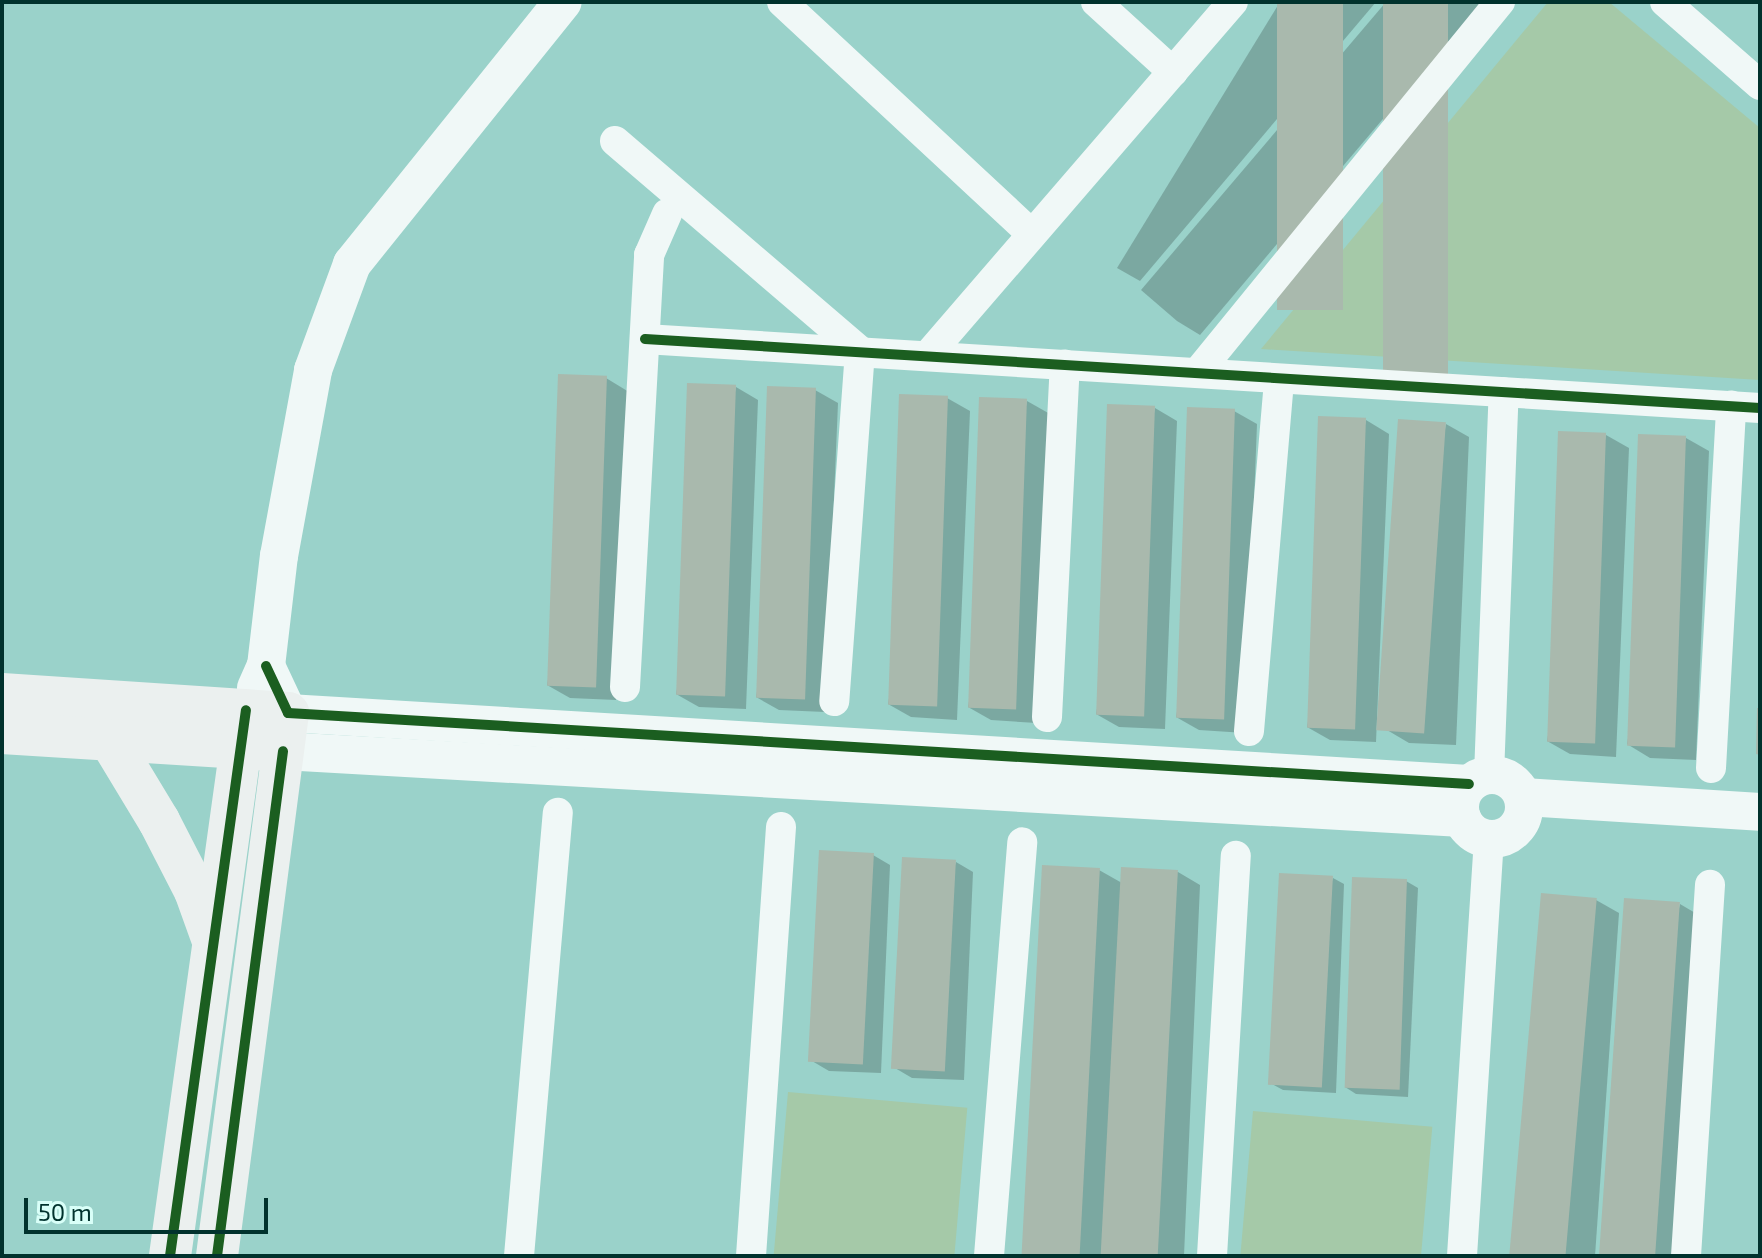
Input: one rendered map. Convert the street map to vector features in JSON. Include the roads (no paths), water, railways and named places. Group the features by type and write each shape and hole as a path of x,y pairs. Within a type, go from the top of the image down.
{"main road":[{"path":"2,694 244,730 286,732 217,1256"},
{"path":"2,733 110,740 244,730"},
{"path":"170,1256 244,730"},
{"path":"110,740 159,821 195,891 215,946"}],"street":[{"path":"244,730 266,666 279,556 313,370 352,264 563,2"},
{"path":"782,2 1032,234"},
{"path":"1096,2 1173,72"},
{"path":"929,354 1233,2"},
{"path":"1198,372 1500,2"},
{"path":"1665,2 1760,85"},
{"path":"615,141 860,351"},
{"path":"625,687 649,255 667,214"},
{"path":"645,339 929,354 1746,407 1711,768"},
{"path":"834,701 860,351"},
{"path":"1047,717 1065,364"},
{"path":"1249,731 1279,379"},
{"path":"1462,1256 1477,804 1504,392"},
{"path":"266,666 286,732 1477,804 1513,832 1525,810 1523,797 1516,785 1503,777 1477,804"},
{"path":"1523,797 1760,812"},
{"path":"519,1256 558,813"},
{"path":"751,1256 781,827"},
{"path":"989,1256 1022,842"},
{"path":"1212,1256 1236,856"},
{"path":"1686,1256 1710,885"}]}
